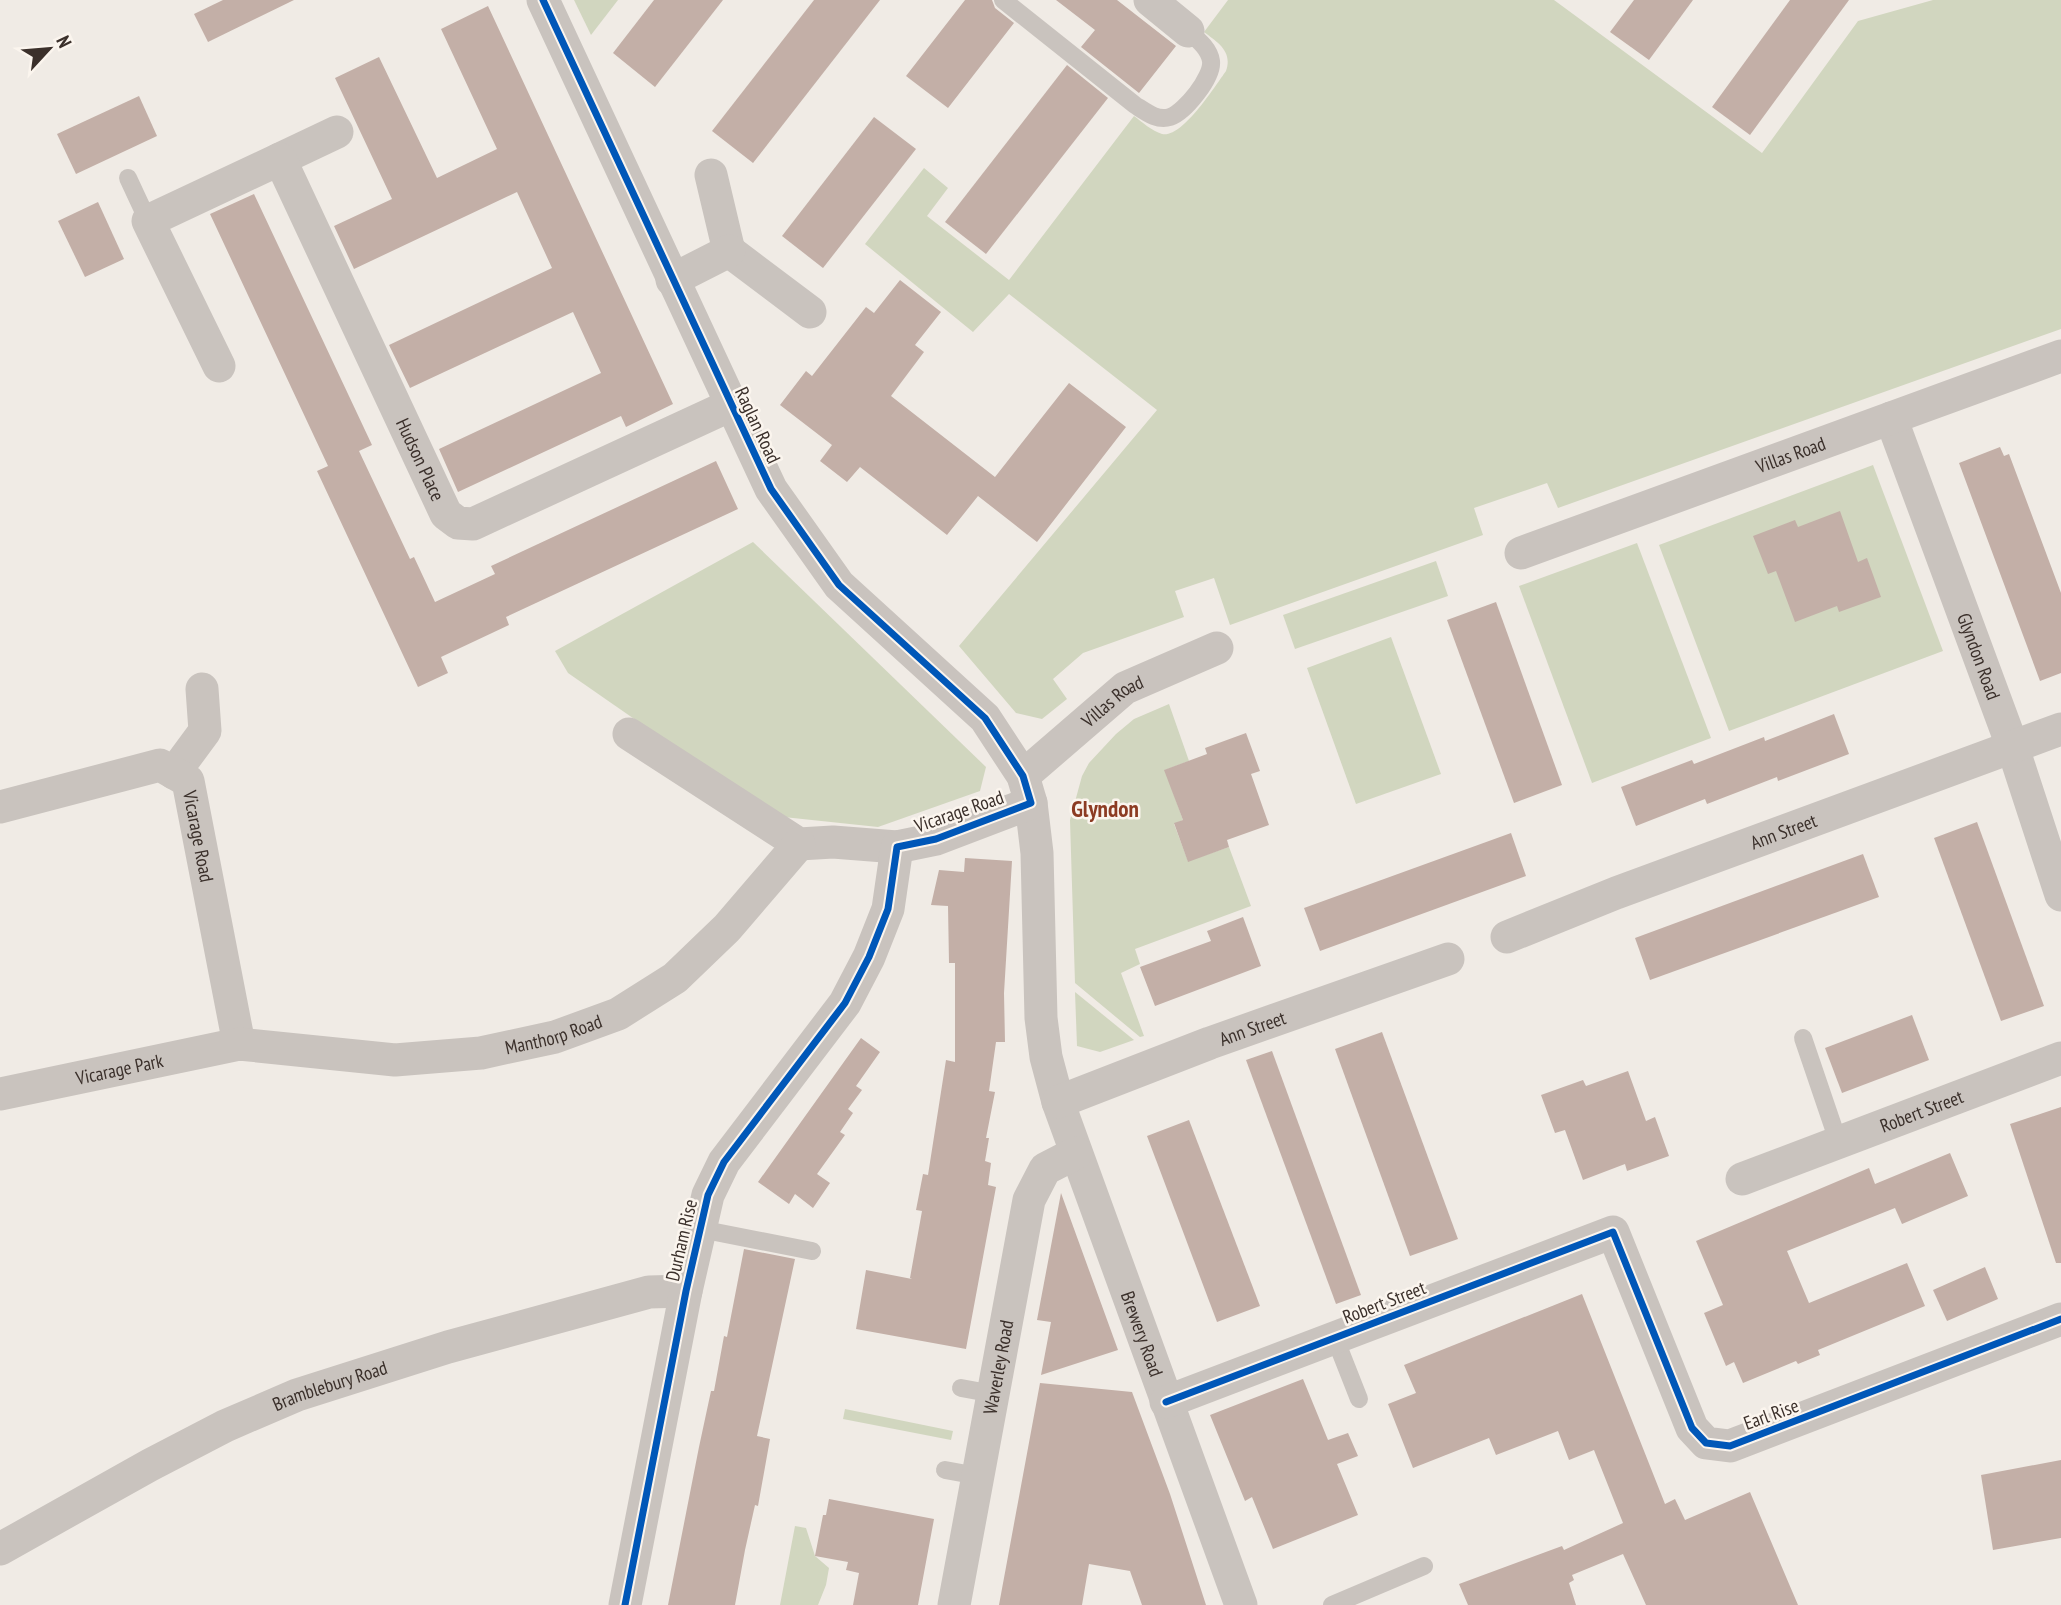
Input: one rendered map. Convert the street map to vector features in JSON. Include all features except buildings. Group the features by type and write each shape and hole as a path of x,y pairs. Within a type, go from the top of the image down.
{"street":[{"name":"Raglan Road","path":"543,0 771,489 839,584 985,718 1027,789"},
{"path":"1150,0 1188,31"},
{"path":"219,366 148,221 337,132"},
{"name":"Hudson Place","path":"280,159 446,514 458,523 472,524 731,405"},
{"path":"711,175 729,251 810,312"},
{"path":"672,280 729,251"},
{"name":"Villas Road","path":"1521,553 2061,356"},
{"name":"Glyndon Road","path":"1891,418 2012,748 2061,895"},
{"name":"Villas Road","path":"1027,789 1125,688 1217,648"},
{"path":"174,773 205,731 202,689"},
{"name":"Ann Street","path":"1507,937 1616,893 2061,729"},
{"path":"629,734 799,844"},
{"name":"Vicarage Road","path":"0,807 160,765 188,781 239,1044"},
{"path":"1027,789 1037,853 1041,1018 1046,1057 1058,1102"},
{"name":"Vicarage Road","path":"799,844 833,842 897,847 936,839 1027,789"},
{"name":"Manthorp Road","path":"239,1044 395,1060 481,1052 555,1037 618,1014 675,978 727,928 799,844"},
{"name":"Durham Rise","path":"625,1605 686,1291 708,1195 724,1162 845,1003 870,957 888,909 897,847"},
{"name":"Ann Street","path":"1058,1102 1210,1043 1448,958"},
{"name":"Vicarage Park","path":"0,1094 239,1044"},
{"name":"Robert Street","path":"1742,1179 2061,1058"},
{"name":"Brewery Road","path":"1058,1102 1241,1605"},
{"name":"Waverley Road","path":"954,1605 1029,1200 1045,1169 1076,1153"},
{"name":"Robert Street","path":"1166,1402 1613,1232"},
{"name":"Earl Rise","path":"1613,1232 1692,1428 1706,1443 1730,1446 2061,1319"},
{"name":"Bramblebury Road","path":"0,1549 225,1426 297,1395 435,1351 649,1292 686,1291"}],"lane":[{"path":"1003,0 1135,105 1154,117 1170,117 1184,108 1208,76 1211,61 1205,47 1188,31"},
{"path":"128,178 148,221"},
{"path":"1803,1038 1838,1141"},
{"path":"700,1229 812,1251"},
{"path":"1335,1338 1359,1399"},
{"path":"961,1388 993,1394"},
{"path":"945,1470 978,1476"},
{"path":"1332,1605 1424,1566"}],"green space":[{"path":"574,0 618,0 591,35"},
{"path":"1228,0 1554,0 1762,153 1858,21 1933,0 2061,0 2061,329 1558,508 1547,483 1474,508 1483,535 1230,625 1214,578 1175,591 1184,617 1083,653 1053,679 1067,699 1042,719 1016,713 959,646 1157,410 1009,294 973,332 865,244 924,168 948,188 927,216 1009,280 1134,116 1158,133 1170,133 1188,120 1206,99 1228,64 1226,53 1204,32"},
{"path":"1873,465 1943,651 1729,731 1659,545"},
{"path":"753,542 986,767 980,791 878,827 774,816 568,673 555,651"},
{"path":"1637,543 1711,738 1592,783 1519,586"},
{"path":"1436,561 1448,596 1295,649 1283,615"},
{"path":"1391,637 1441,774 1356,804 1307,668"},
{"path":"1169,704 1189,761 1165,770 1183,820 1174,824 1188,861 1229,847 1251,906 1135,949 1140,964 1121,973 1144,1036 1140,1037 1075,983 1070,820 1082,776 1089,763 1134,719"},
{"path":"1075,992 1134,1040 1100,1052 1077,1046"},
{"path":"845,1409 953,1431 951,1440 843,1419"},
{"path":"795,1526 806,1528 815,1556 829,1568 818,1605 780,1605"}],"cycle path":[{"path":"543,0 771,489 839,585 985,718 1023,776 1031,803 936,839 897,847 888,909 869,957 845,1003 724,1162 708,1195 686,1291 625,1605"},
{"path":"1166,1402 1613,1232 1692,1428 1706,1443 1730,1446 2061,1319"}],"district":[{"name":"Glyndon","path":"1105,808"}]}
